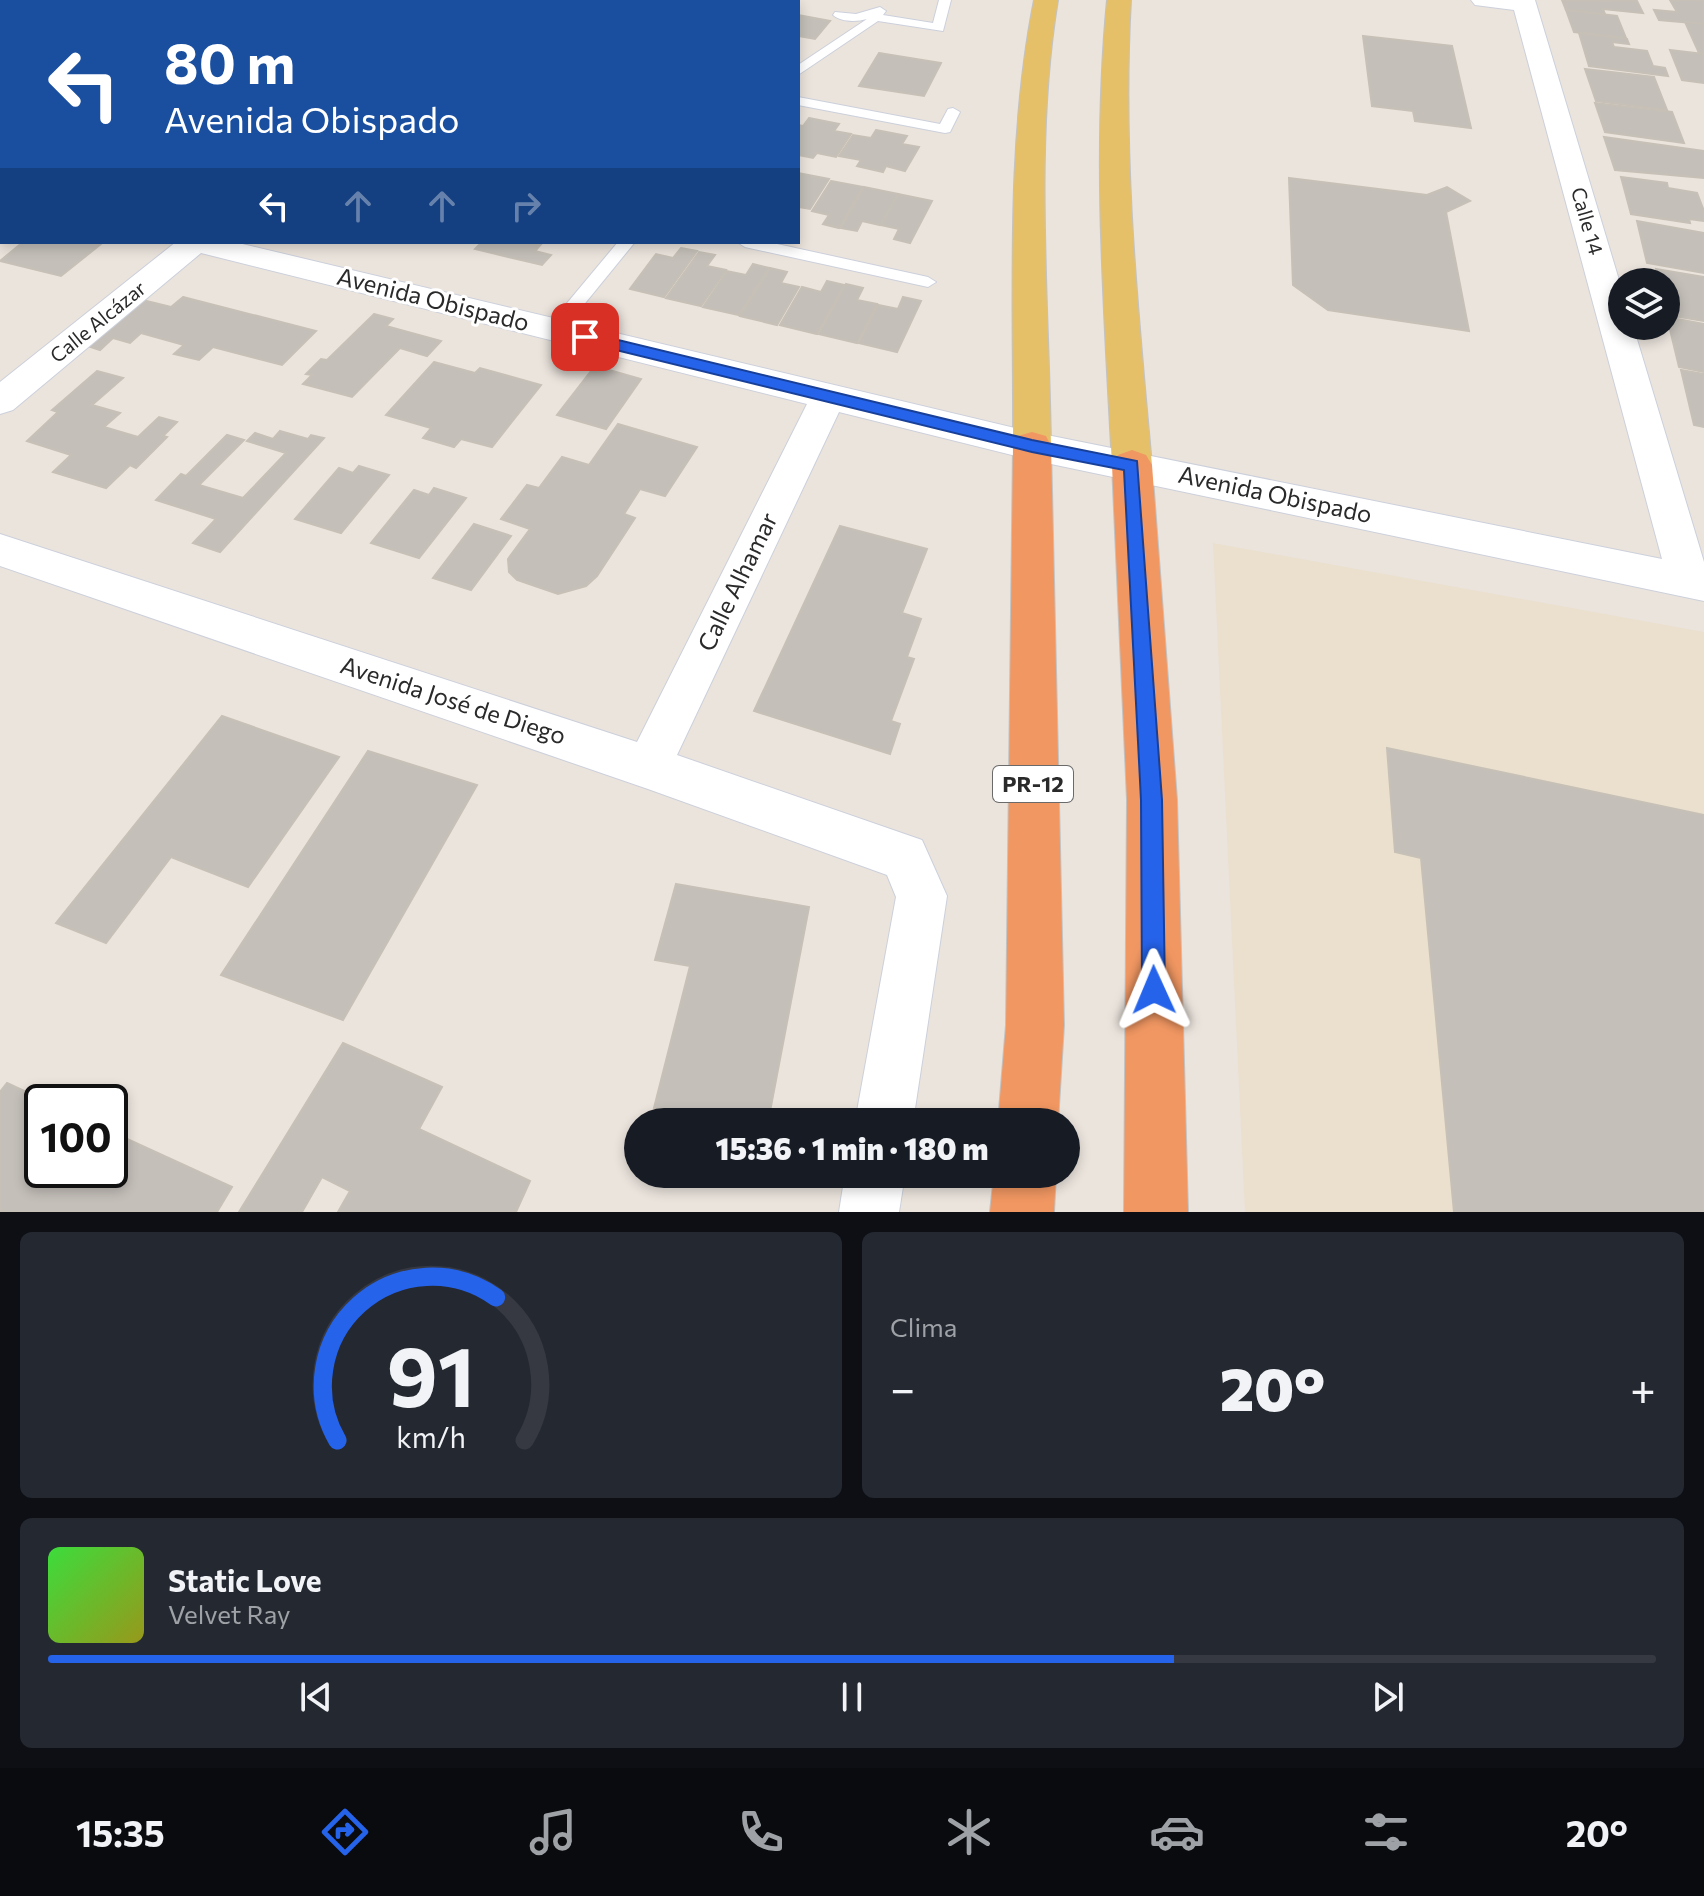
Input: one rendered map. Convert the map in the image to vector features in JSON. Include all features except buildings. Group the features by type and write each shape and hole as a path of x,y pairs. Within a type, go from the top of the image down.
{"highway":[{"name":"PR-12","path":"1029,1108 1035,1025 1032,446"},
{"path":"1132,465 1152,800 1156,1212"},
{"path":"1022,1212 1024,1188"}],"main road":[{"name":"PR-12","path":"1032,446 1031,150 1040,33 1046,0"},
{"path":"1119,0 1113,55 1112,163 1132,465"}],"street":[{"path":"1483,0 1524,2"},
{"name":"Calle 14","path":"1524,2 1697,583"},
{"name":"Calle Alcázar","path":"0,401 193,244"},
{"name":"Avenida Obispado","path":"203,244 1032,446 1697,583"},
{"name":"Calle Alhamar","path":"648,767 828,398"},
{"name":"Avenida José de Diego","path":"0,550 648,767 904,857 922,896 886,1108"},
{"path":"869,1212 873,1188"}],"lane":[{"path":"800,70 870,24 886,0"},
{"path":"839,15 857,18 876,15 938,28 945,0"},
{"path":"800,101 945,129 953,112"},
{"path":"554,330 625,244"},
{"path":"754,244 928,282"}],"shaded area":[{"path":"1213,543 1704,632 1704,1212 1245,1212"}],"route":[{"path":"585,337 1032,446 1132,465 1152,800 1154,990"}]}
